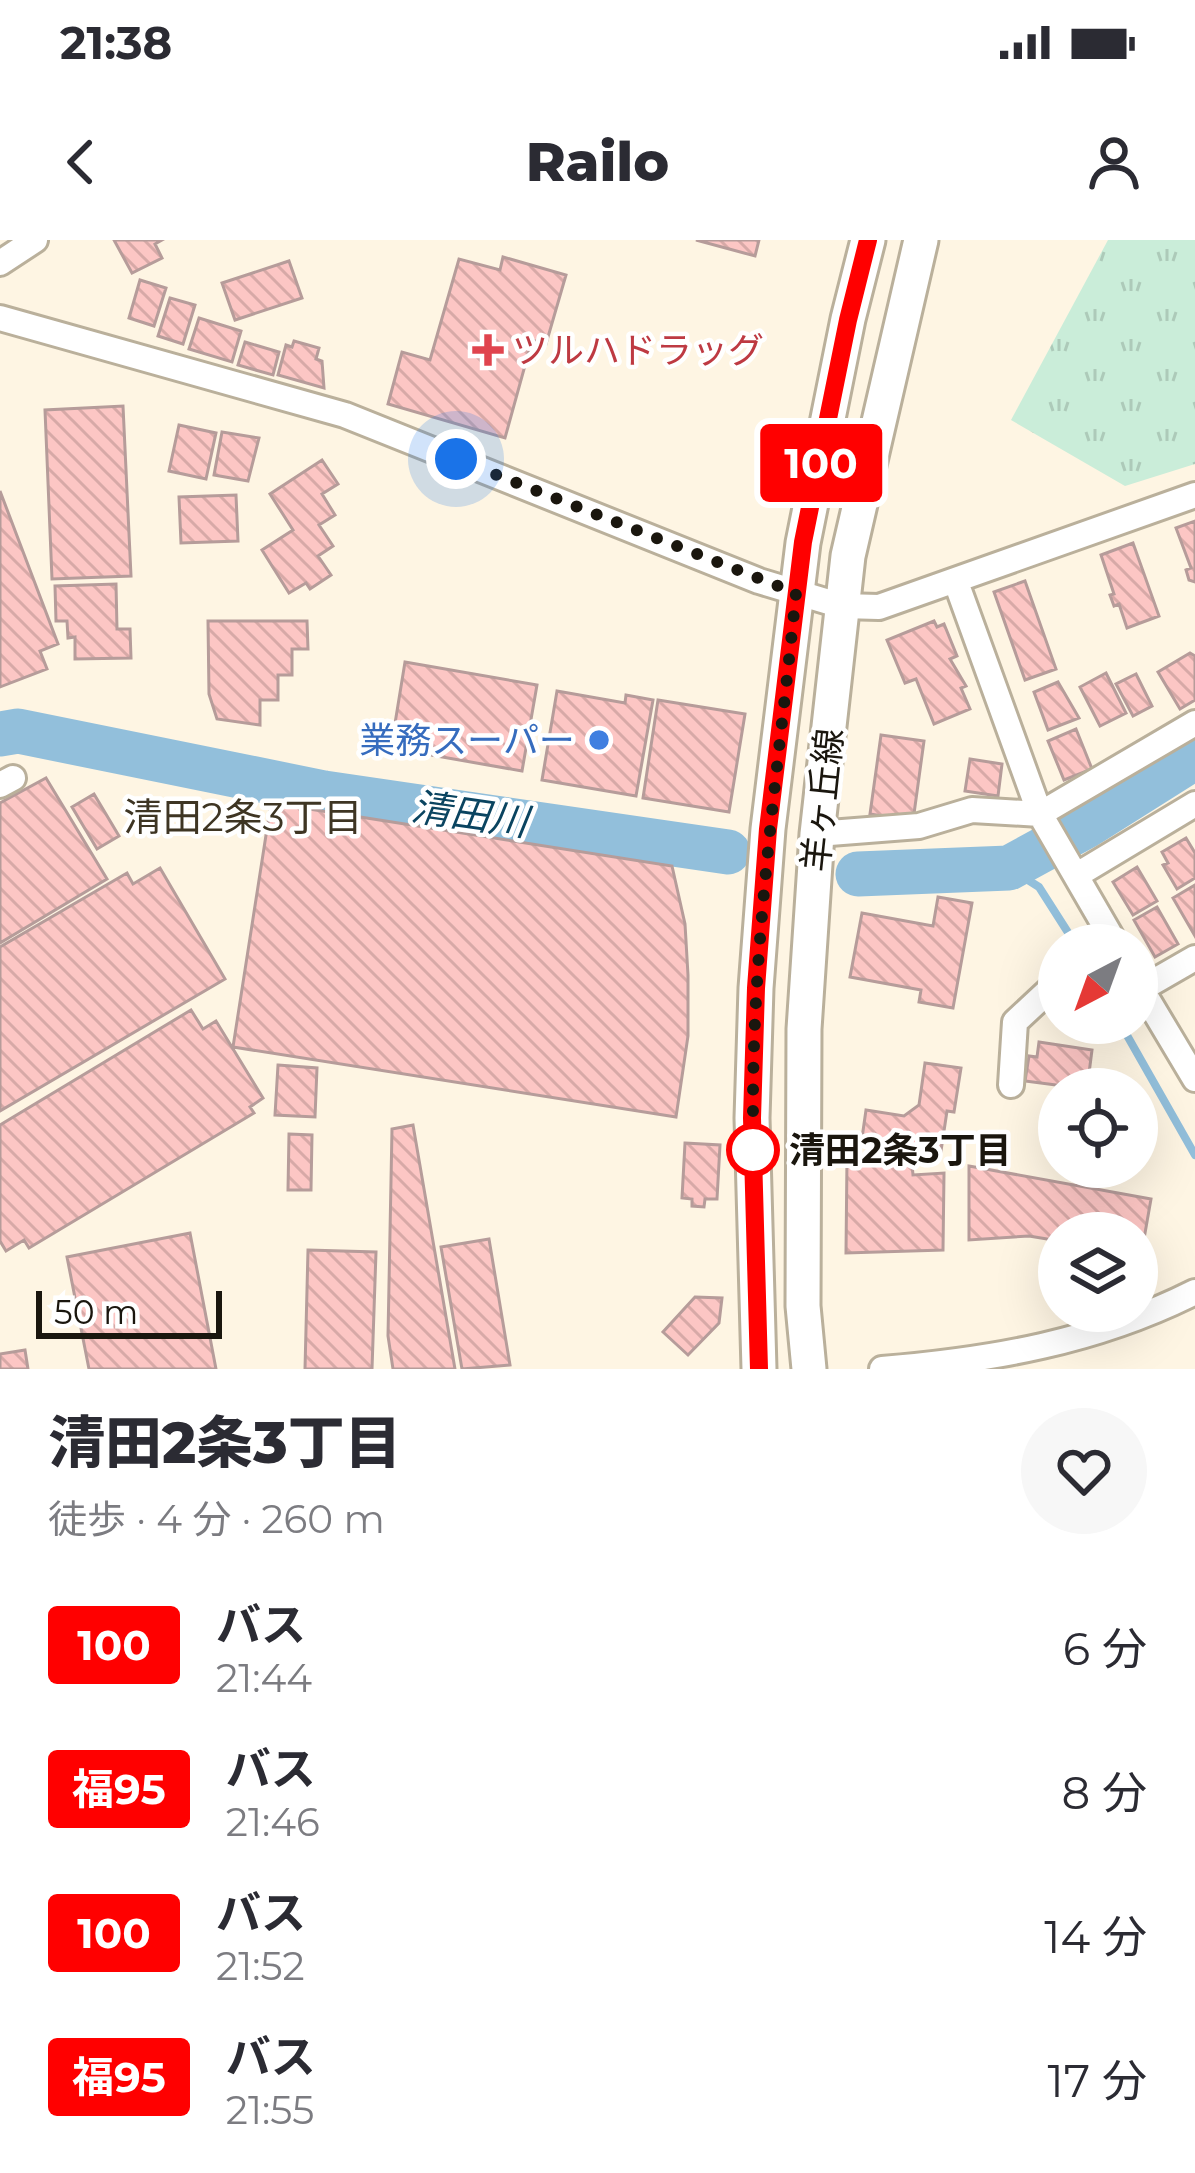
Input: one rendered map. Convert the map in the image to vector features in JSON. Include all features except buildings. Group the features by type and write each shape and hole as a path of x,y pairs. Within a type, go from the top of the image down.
{"main road":[{"name":"羊ヶ丘線","path":"759,1369 752,1118 768,829 803,542 868,240"},
{"name":"羊ヶ丘線","path":"809,1369 803,1306 804,1029 817,834 848,556 921,240"}],"street":[{"path":"0,263 34,240"},
{"path":"0,317 345,416 796,593 842,606 879,607 1195,495"},
{"path":"956,582 1045,821 1103,924"},
{"path":"817,834 919,826 972,810 1045,821 1195,723"},
{"path":"1071,865 1195,804"},
{"path":"1158,976 1195,958"},
{"path":"1012,1084 1015,1022 1038,1001"},
{"path":"1158,1017 1195,1079"},
{"path":"882,1369 960,1365 1045,1348 1159,1310 1195,1292"}],"green space":[{"path":"1108,240 1195,240 1195,464 1125,486 1011,420"}],"waterway":[{"name":"清田川","path":"0,734 18,731 324,793 728,852"},
{"name":"清田川","path":"858,874 1009,868 1195,757"},
{"path":"1009,868 1039,887 1063,924"},
{"path":"1132,1044 1195,1155"}],"bus line":[{"name":"100","path":"759,1369 752,1118 768,829 803,542 868,240"}],"place":[{"name":"ツルハドラッグ","path":"488,350"},
{"name":"業務スーパー","path":"599,740"},
{"name":"清田2条3丁目","path":"753,1150"}],"district":[{"name":"清田2条3丁目","path":"243,817"}],"route":[{"path":"456,459 796,593 768,829 756,988 754,1166 753,1150"}]}
